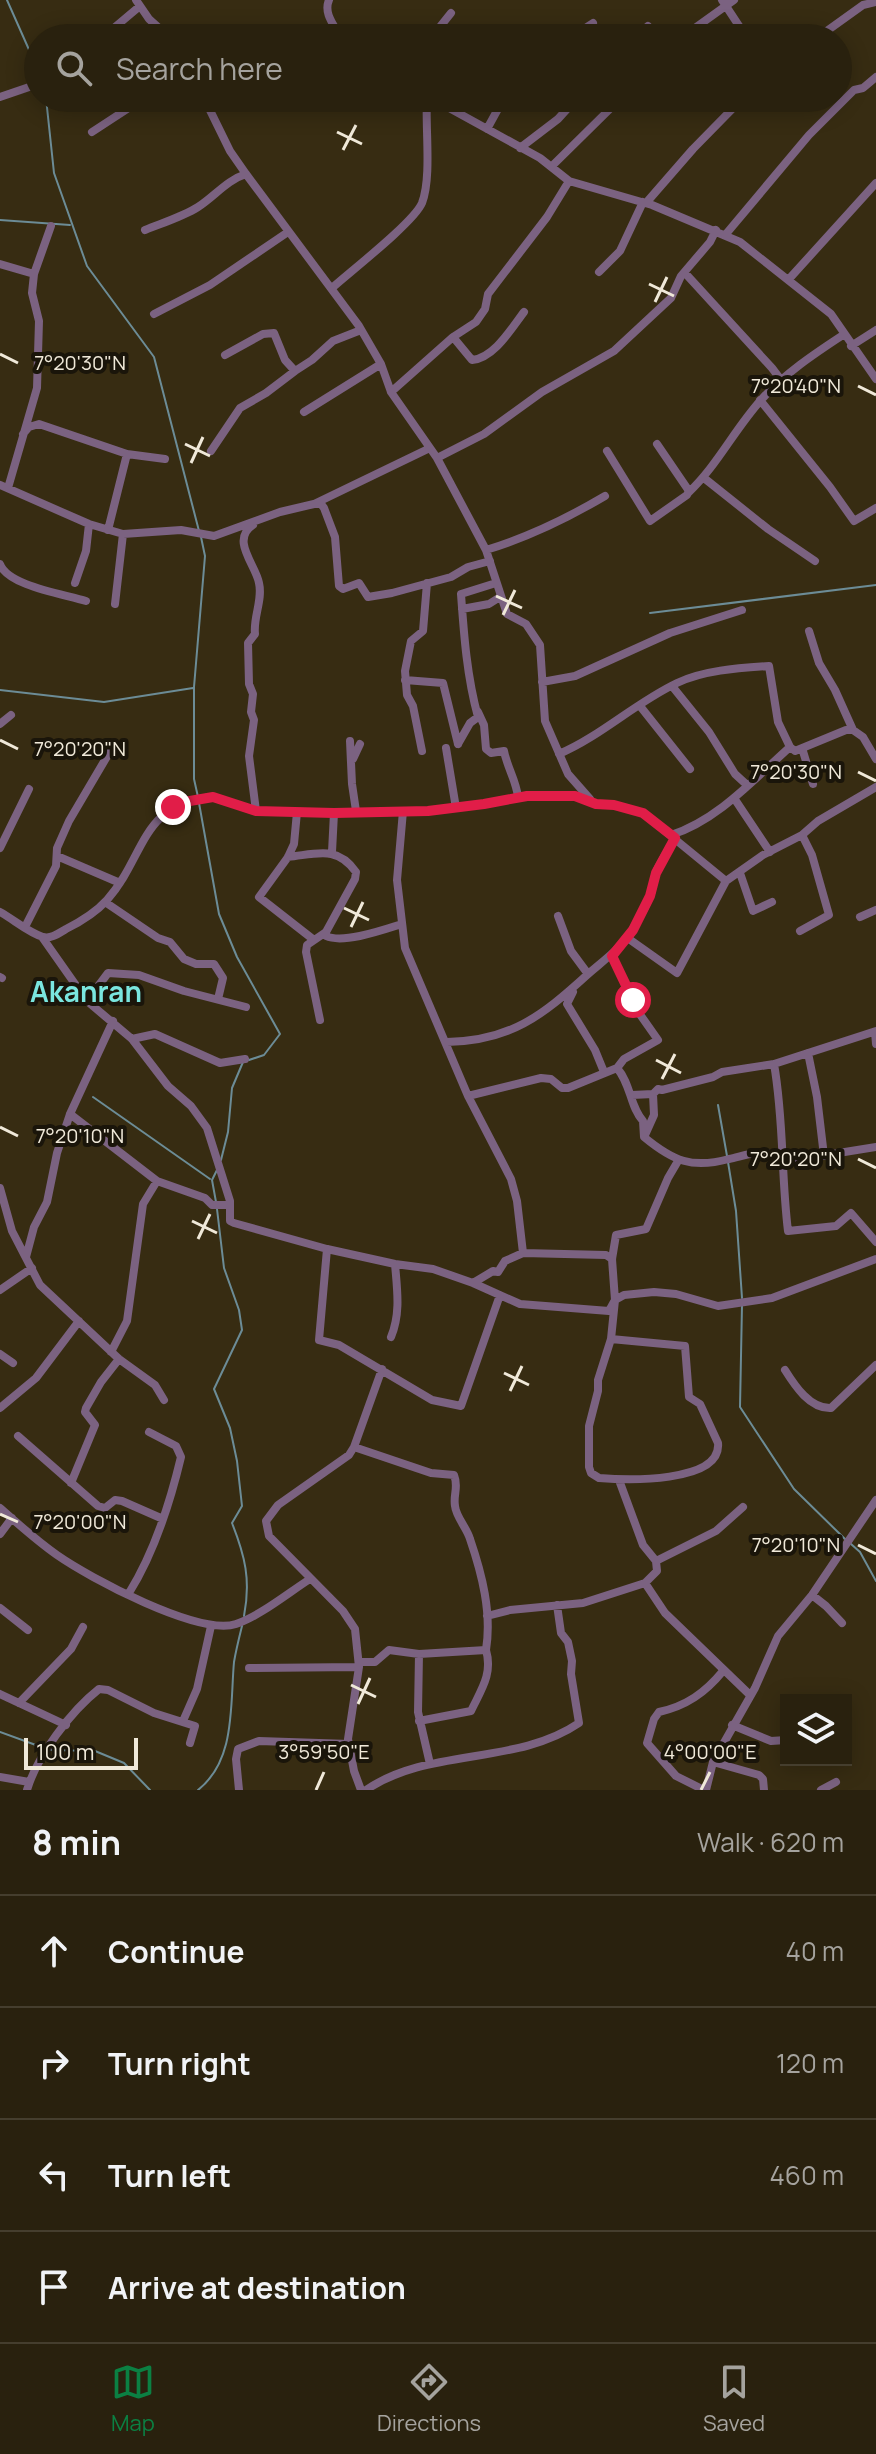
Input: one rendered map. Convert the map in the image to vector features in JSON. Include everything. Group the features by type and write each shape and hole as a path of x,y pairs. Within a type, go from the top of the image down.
{"street":[{"path":"329,0 326,7 334,24"},
{"path":"698,24 724,3 734,0"},
{"path":"837,24 863,5 876,2"},
{"path":"116,24 138,3 155,24"},
{"path":"724,3 738,24"},
{"path":"442,24 451,13"},
{"path":"852,92 863,88 876,77"},
{"path":"0,97 24,89"},
{"path":"92,132 123,112"},
{"path":"211,112 230,151 361,330 381,364 391,392 437,458 486,550 507,614 526,624 540,645 545,721 568,774 596,804 614,805 643,813 726,881"},
{"path":"332,288 406,222 422,203 428,112"},
{"path":"455,112 520,148 569,181 644,202 726,234 831,314 876,379"},
{"path":"487,129 496,112"},
{"path":"520,148 564,112"},
{"path":"551,167 607,112"},
{"path":"599,272 620,251 644,202 729,112"},
{"path":"726,234 832,112"},
{"path":"145,230 188,213 234,177 246,174"},
{"path":"391,392 453,337 476,322 485,309 488,294 547,217 569,181"},
{"path":"789,279 876,183"},
{"path":"51,226 34,274 32,293 39,321 39,375 4,487 89,524 123,534 166,530 214,536 261,521"},
{"path":"437,458 484,434 542,392 614,351 671,298 716,230"},
{"path":"154,314 210,285 288,232"},
{"path":"0,264 34,274"},
{"path":"685,273 781,380"},
{"path":"453,337 472,360 479,359 503,340 524,312"},
{"path":"211,451 240,408 312,360 333,341 361,330"},
{"path":"851,346 876,330"},
{"path":"225,355 269,332 274,333 285,360 295,371"},
{"path":"607,451 650,521 704,478 760,400 781,380 843,335"},
{"path":"304,412 381,364"},
{"path":"760,400 854,521 876,508"},
{"path":"23,434 29,427 39,424 52,426 127,454 165,459"},
{"path":"657,444 688,493"},
{"path":"256,811 249,756 254,720 248,643 255,634 254,623 260,601 259,582 245,550 243,537 248,527 280,512 314,504 430,448"},
{"path":"108,530 127,454"},
{"path":"704,478 748,514 815,561"},
{"path":"486,550 571,517 605,496"},
{"path":"314,504 321,504 324,508 335,537 336,573 341,588 359,583 368,597 451,577 468,567 490,561"},
{"path":"75,583 86,551 89,524"},
{"path":"115,604 123,534"},
{"path":"0,564 3,572 16,580 86,601"},
{"path":"422,751 405,680 409,647 423,631 427,583"},
{"path":"405,680 443,683 458,744 470,723 478,717 467,677 463,592 496,583"},
{"path":"462,609 489,604 500,597"},
{"path":"542,682 575,676 670,633 742,610"},
{"path":"809,631 819,663 853,730 863,737 876,759"},
{"path":"559,754 578,746 672,686 694,677 769,666 778,722 795,751 853,730"},
{"path":"672,686 709,732 735,774 747,785"},
{"path":"640,706 690,769"},
{"path":"476,708 484,725 486,749 491,753 504,751 518,797"},
{"path":"0,724 11,715"},
{"path":"350,741 356,811"},
{"path":"352,759 360,744"},
{"path":"447,1042 464,1042 528,1024 575,988 612,956 633,930 673,836 691,828 734,798 790,747"},
{"path":"25,927 56,866 57,848 69,821 112,748"},
{"path":"446,748 456,808"},
{"path":"802,748 813,784"},
{"path":"629,939 677,973 726,881 876,787"},
{"path":"0,848 4,831 29,789"},
{"path":"42,937 52,937 72,926 105,902 120,883 143,839 173,807 184,802 213,797 256,811 334,813 456,808 518,797 575,796 590,799"},
{"path":"734,798 770,852"},
{"path":"403,811 397,880 405,948 468,1096 511,1179 517,1201 523,1253"},
{"path":"297,812 294,844 259,897 314,940"},
{"path":"332,852 334,813"},
{"path":"800,931 829,915 812,855 802,835"},
{"path":"288,857 332,852 356,872 326,932 307,945 320,1020"},
{"path":"57,856 120,883"},
{"path":"740,873 753,911 772,902"},
{"path":"105,902 158,938 170,942 184,959 196,964 214,964 223,978 218,999"},
{"path":"860,917 876,910"},
{"path":"0,912 42,937 87,1001 132,1039 168,1086 196,1112 207,1128 230,1205 230,1221 234,1223 327,1249 433,1269 520,1304 609,1311 615,1300 624,1295 654,1292 676,1294 718,1306 772,1298 876,1259"},
{"path":"558,916 571,951 588,974"},
{"path":"326,932 330,939 344,938 402,924"},
{"path":"468,1096 541,1078 551,1079 562,1088 568,1088 617,1068 624,1059 658,1040 639,1013 612,956"},
{"path":"87,1001 108,973 139,975 246,1007"},
{"path":"575,988 567,1004 595,1050 604,1072"},
{"path":"26,1257 34,1227 47,1202 57,1153 70,1114 113,1021"},
{"path":"632,1095 653,1094 658,1089 713,1077 722,1072 774,1064 875,1032 876,1044"},
{"path":"132,1039 155,1034 220,1063 245,1059"},
{"path":"808,1053 824,1156"},
{"path":"774,1064 781,1102 781,1158 788,1231 836,1226 851,1213 876,1242"},
{"path":"617,1068 625,1077 636,1115 643,1121 644,1137"},
{"path":"644,1137 654,1115 653,1094"},
{"path":"70,1114 157,1181 205,1198 212,1205 230,1205"},
{"path":"644,1137 678,1161 692,1164 759,1153 776,1153 781,1158 795,1160 876,1147"},
{"path":"611,1339 685,1346 689,1397 700,1404 718,1443 719,1449 714,1457 668,1479 622,1481 599,1478 591,1473 588,1440 598,1380 611,1339 615,1300 612,1259 616,1235 646,1229 678,1161"},
{"path":"111,1352 127,1321 143,1204 157,1181"},
{"path":"0,1188 2,1208 40,1285 119,1359 155,1385 164,1400"},
{"path":"327,1249 319,1340 339,1345 432,1400 461,1406 500,1295"},
{"path":"473,1283 493,1271 498,1272 505,1261 523,1253 606,1255 612,1259"},
{"path":"391,1337 397,1324 399,1302 395,1264"},
{"path":"0,1290 32,1268"},
{"path":"0,1408 36,1378 79,1321"},
{"path":"0,1354 13,1363"},
{"path":"71,1483 95,1425 85,1412 86,1408 119,1359"},
{"path":"785,1370 797,1391 823,1408 831,1408 876,1365"},
{"path":"382,1369 354,1447 337,1463 278,1505 266,1521 269,1536 343,1611 355,1629 359,1665 349,1744 364,1790 430,1764 508,1750 579,1723 571,1674 572,1661 568,1642 561,1633 557,1605"},
{"path":"129,1593 163,1519 181,1453 176,1446 149,1432"},
{"path":"18,1436 98,1506 105,1508 115,1500 122,1501 163,1519"},
{"path":"354,1447 431,1473 454,1475 458,1483 454,1506 470,1537 482,1583 487,1616 488,1679 471,1711 419,1721"},
{"path":"487,1616 510,1610 583,1603 645,1583 657,1571 656,1561 643,1545 622,1481"},
{"path":"723,1671 702,1694 676,1710 659,1712 647,1743 676,1776 705,1790 713,1762 778,1636 873,1512 876,1500"},
{"path":"656,1561 716,1531 743,1507"},
{"path":"0,1508 56,1554 168,1614 211,1626 237,1624 310,1579"},
{"path":"0,1534 12,1518"},
{"path":"645,1583 665,1613 750,1695"},
{"path":"812,1595 842,1623"},
{"path":"0,1608 28,1630"},
{"path":"183,1721 197,1689 211,1626"},
{"path":"19,1703 71,1649 83,1627"},
{"path":"249,1668 359,1665 375,1662 389,1650 419,1654 486,1650"},
{"path":"419,1654 419,1721 430,1764"},
{"path":"0,1777 28,1786 40,1758 99,1689 108,1690 154,1713 195,1726 190,1743"},
{"path":"0,1694 66,1725"},
{"path":"732,1725 771,1741 780,1740"},
{"path":"239,1790 236,1759 238,1749 247,1744 259,1741 349,1744"},
{"path":"713,1762 759,1775 763,1779 764,1790"},
{"path":"821,1790 836,1782"}],"waterway":[{"path":"7,0 24,38"},
{"path":"47,112 54,173 87,266 154,357 199,531"},
{"path":"0,220 70,225"},
{"path":"198,797 194,779 194,687 205,556 201,537"},
{"path":"650,613 876,585"},
{"path":"0,690 104,702 193,688"},
{"path":"199,803 219,914 237,957 280,1034 264,1055 249,1060"},
{"path":"221,1160 228,1132 232,1088 243,1062"},
{"path":"93,1097 210,1179"},
{"path":"718,1105 727,1156"},
{"path":"728,1162 736,1211 742,1298"},
{"path":"216,1202 212,1180 217,1170"},
{"path":"217,1209 224,1268 239,1310 242,1330 214,1389 230,1428 237,1461 242,1506 232,1523 246,1568 244,1616"},
{"path":"742,1305 740,1407 794,1489 846,1540"},
{"path":"851,1544 860,1552 876,1581"},
{"path":"198,1790 210,1778 225,1748 234,1662 242,1626"},
{"path":"0,1732 44,1748"},
{"path":"50,1750 95,1751 124,1763 150,1790"}],"district":[{"name":"Akanran","path":"86,991"}],"route":[{"path":"173,807 213,797 256,811 428,811 527,796 575,796 590,799 596,804 614,805 643,813 675,838 656,873 650,896 633,930 612,956 633,1000"}]}
